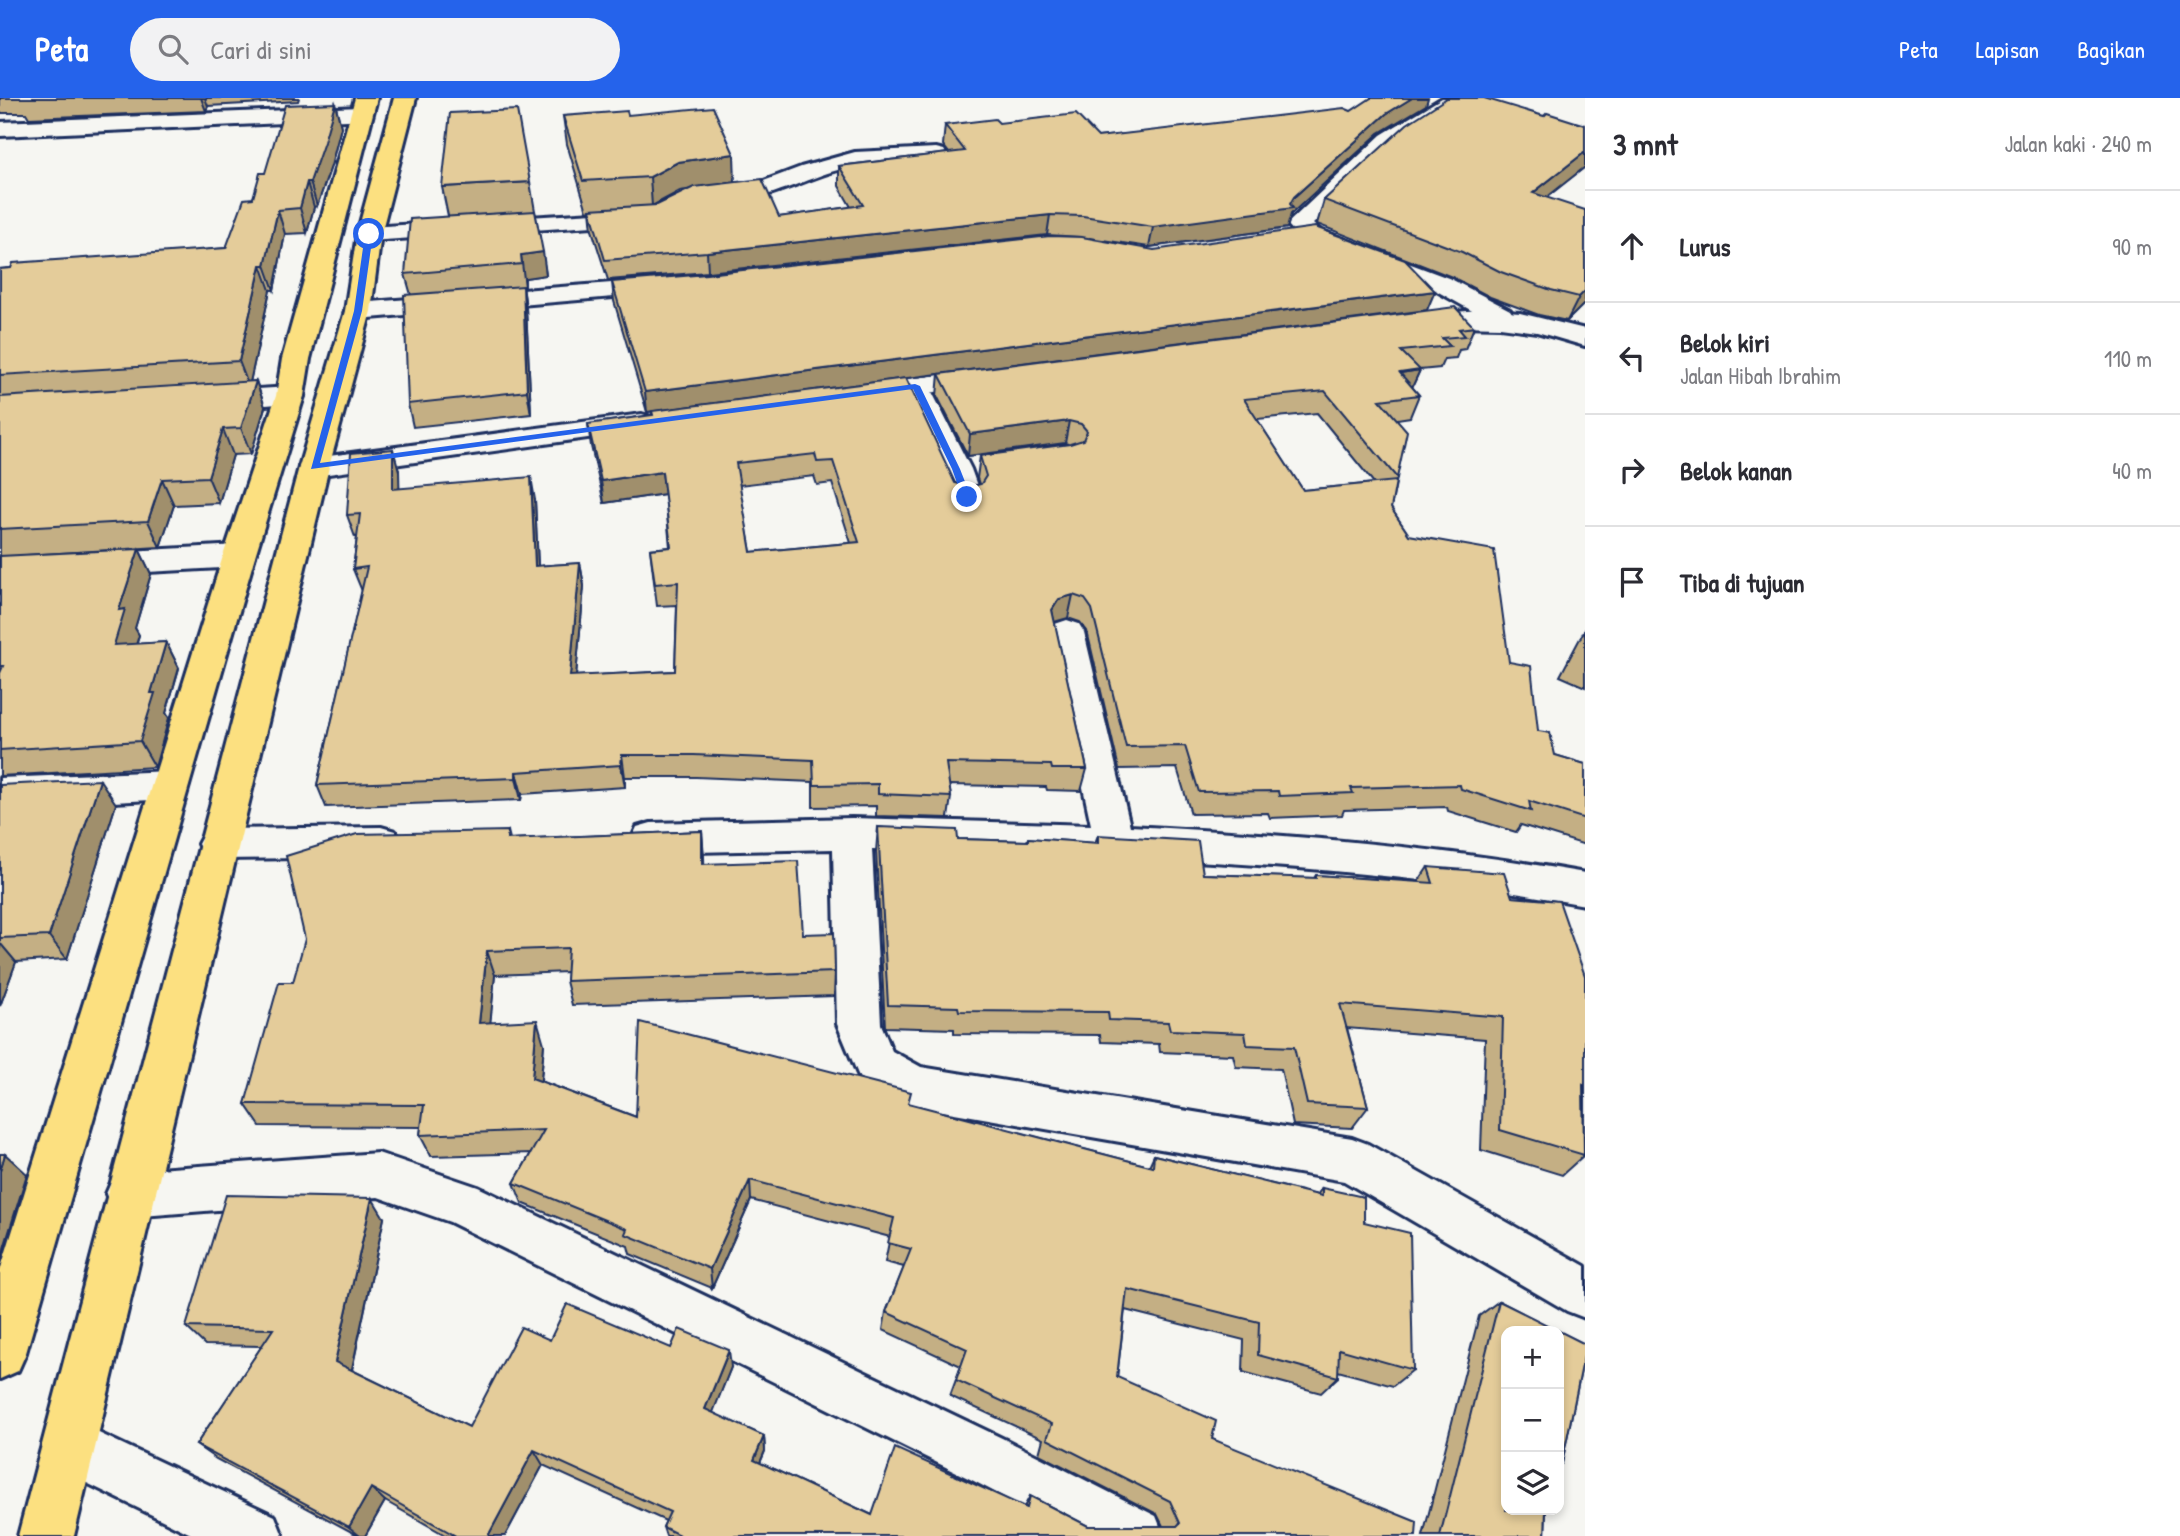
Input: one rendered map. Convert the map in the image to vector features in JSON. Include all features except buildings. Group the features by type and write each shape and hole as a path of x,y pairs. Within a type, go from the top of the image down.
{"main road":[{"path":"46,1536 314,467 358,311 369,234 405,98"},
{"path":"4,1326 290,396 296,359 363,106"},
{"path":"170,785 235,780"}],"street":[{"path":"1457,98 1389,140 1301,219 1299,224 1301,229 1311,235 1442,284 1502,316"},
{"path":"0,129 363,106"},
{"path":"696,197 765,189 809,172 855,159 936,155"},
{"path":"369,234 619,219 658,216 668,211"},
{"path":"1284,239 1311,235"},
{"path":"358,311 681,285"},
{"path":"1380,327 1462,316 1502,316 1548,326 1585,338"},
{"path":"834,397 1011,374"},
{"path":"915,386 970,467 967,497"},
{"path":"179,402 290,396"},
{"path":"314,467 670,419"},
{"path":"0,569 239,556"},
{"path":"1067,632 1114,841"},
{"path":"0,793 170,785"},
{"path":"852,833 859,1024 876,1065 915,1086 1352,1160 1585,1293"},
{"path":"615,839 852,833 1114,841 1272,849 1508,875 1585,888"},
{"path":"218,844 410,842"},
{"path":"130,1194 378,1175 426,1191 461,1203 987,1459 1136,1536"},
{"path":"69,1446 255,1536"}],"route":[{"path":"369,234 358,311 314,467 915,386 967,497"}]}
